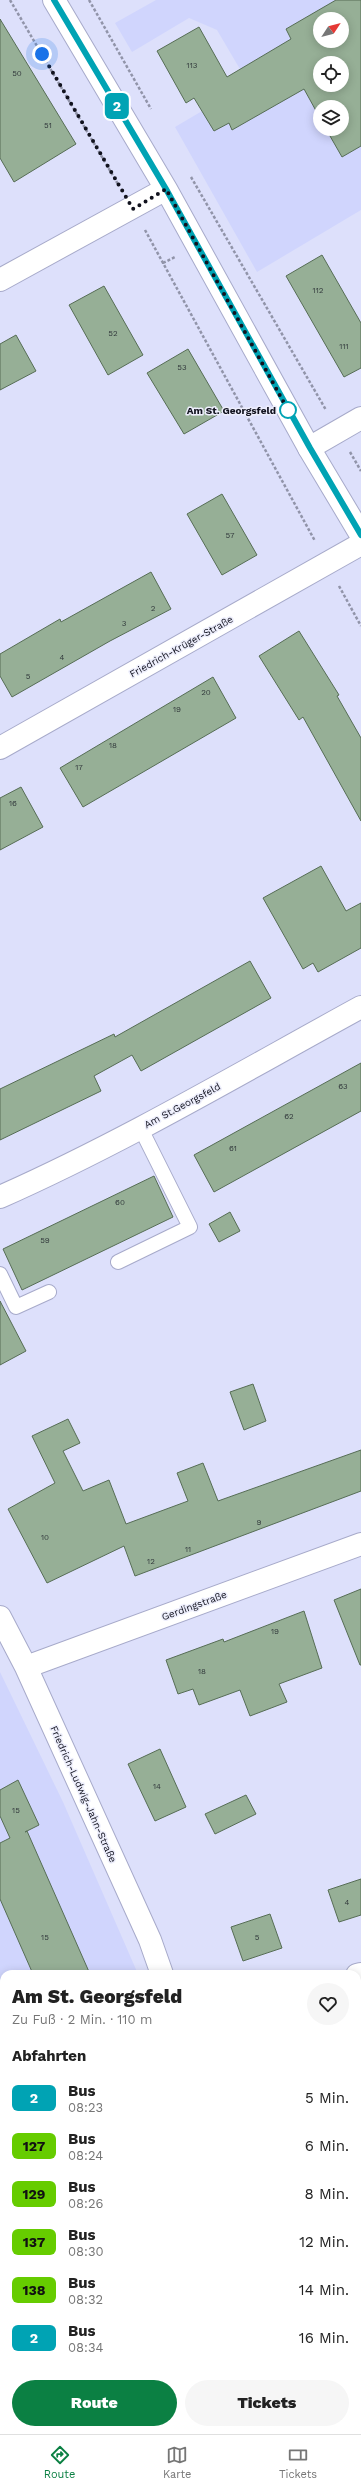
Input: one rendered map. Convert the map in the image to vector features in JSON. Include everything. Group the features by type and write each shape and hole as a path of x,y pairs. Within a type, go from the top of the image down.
{"street":[{"path":"54,0 166,189 310,448 361,535"},
{"path":"0,280 133,209 166,189"},
{"path":"310,448 361,418"},
{"name":"Friedrich-Krüger-Straße","path":"0,748 361,544"},
{"name":"Am St.Georgsfeld","path":"0,1197 43,1178 140,1127 361,1007"},
{"name":"Gerdingstraße","path":"26,1668 361,1544"},
{"name":"Friedrich-Ludwig-Jahn-Straße","path":"0,1617 26,1668 150,1940 161,1970"}],"lane":[{"path":"118,1262 190,1227 140,1127"},
{"path":"0,1274 16,1307 48,1292"}],"path":[{"path":"10,0 133,209 361,626"},
{"path":"89,0 154,114"},
{"path":"189,174 361,471"}],"shaded area":[{"path":"156,0 361,0 361,210 257,272 175,127 231,94 244,76 217,30 189,18 132,52 115,23"},
{"path":"0,1672 63,1802 136,1970 0,1970"}],"building":[{"path":"336,0 361,0 361,146 342,157 330,136 349,136 349,100 313,100 313,105 304,89 232,130 229,123 214,131 194,98 186,103 157,51 199,27 227,77 291,39 286,29 313,13 313,48 349,48 349,12 315,12"},
{"path":"0,19 76,144 14,182 0,158"},
{"path":"322,255 361,323 361,368 344,377 286,276"},
{"path":"104,286 143,355 108,375 69,305"},
{"path":"16,335 36,371 0,390 0,344"},
{"path":"188,349 224,411 184,434 147,373"},
{"path":"222,494 257,555 222,575 187,514"},
{"path":"151,572 171,609 110,641 12,697 0,676 0,654 60,619 61,622"},
{"path":"299,631 339,695 337,696 361,738 361,821 303,717 299,720 259,656"},
{"path":"213,677 236,718 83,807 60,768"},
{"path":"21,787 43,827 0,850 0,798"},
{"path":"321,866 346,911 361,903 361,948 318,972 313,963 303,969 263,898"},
{"path":"250,961 271,998 141,1071 132,1055 94,1076 101,1091 0,1140 0,1089 114,1034 115,1037"},
{"path":"361,1063 361,1111 214,1192 194,1155"},
{"path":"154,1176 173,1217 22,1290 3,1249"},
{"path":"230,1212 240,1231 219,1242 209,1224"},
{"path":"0,1301 26,1351 0,1365"},
{"path":"253,1384 266,1421 244,1430 230,1392"},
{"path":"68,1419 80,1443 63,1451 83,1491 109,1480 126,1524 188,1501 177,1473 203,1463 218,1501 361,1450 361,1491 135,1576 124,1546 47,1583 8,1509 55,1483 32,1436"},
{"path":"361,1589 361,1665 360,1665 334,1600"},
{"path":"304,1611 322,1668 279,1684 287,1702 250,1716 240,1690 199,1705 193,1689 178,1694 166,1660 223,1639 224,1642"},
{"path":"160,1749 186,1807 155,1821 128,1764"},
{"path":"18,1780 39,1825 27,1831 88,1970 31,1970 0,1899 0,1843 10,1838 0,1816 0,1790"},
{"path":"246,1795 256,1814 215,1834 205,1814"},
{"path":"361,1879 361,1915 339,1922 328,1890"},
{"path":"270,1914 282,1948 243,1961 231,1927"}],"bus line":[{"name":"2","path":"54,0 166,189 287,408 361,535"}],"place":[{"name":"Am St. Georgsfeld","path":"288,410"}],"route":[{"path":"42,54 133,209 166,189 288,410"}]}
